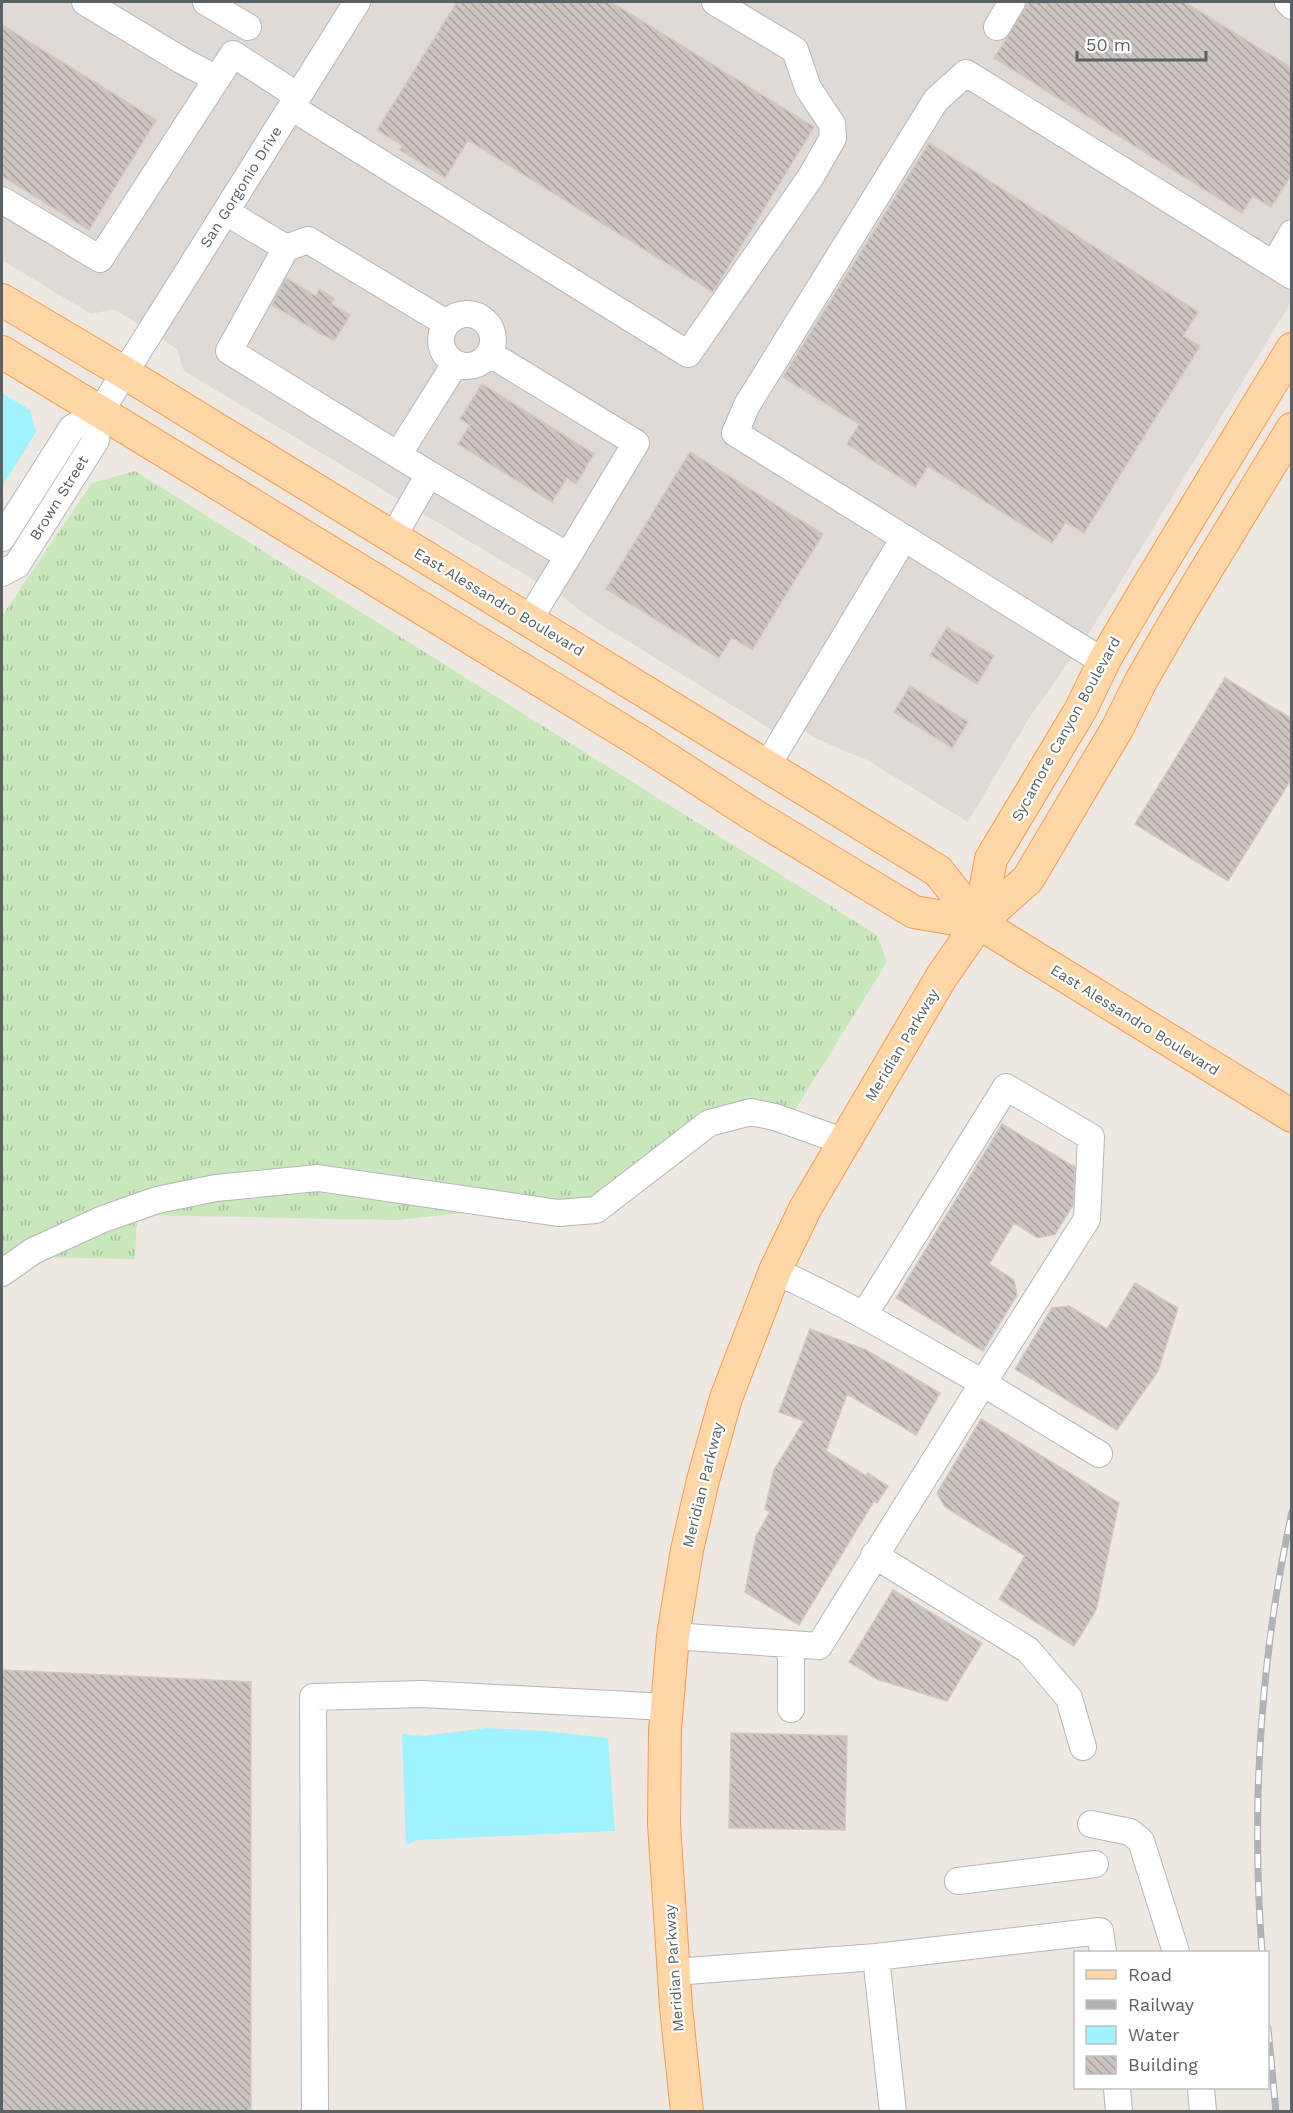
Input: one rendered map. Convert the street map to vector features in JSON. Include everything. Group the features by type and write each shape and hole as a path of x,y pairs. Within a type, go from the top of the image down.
{"main road":[{"name":"East Alessandro Boulevard","path":"2,300 938,871 979,923 1292,1116"},
{"name":"Sycamore Canyon Boulevard","path":"979,923 991,859 1081,709 1104,662 1146,589 1292,349"},
{"name":"East Alessandro Boulevard","path":"2,352 641,742 752,814 914,912 979,923"},
{"path":"979,923 1028,879 1117,729 1142,679 1182,610 1292,429"},
{"name":"Meridian Parkway","path":"687,2112 674,1972 664,1824 665,1730 673,1636 687,1550 726,1398 775,1271 806,1207 844,1142 942,976 979,923"}],"street":[{"path":"85,2 217,79"},
{"path":"206,2 248,27"},
{"name":"San Gorgonio Drive","path":"125,373 357,2"},
{"path":"2,200 100,259 233,54 294,101 688,354 810,178 833,138 832,124 808,88 795,50 715,2"},
{"path":"997,27 1012,2"},
{"path":"1288,2 1292,6"},
{"path":"1104,662 735,433 747,405 936,100 966,73 1283,270 1292,233"},
{"path":"226,212 286,248"},
{"path":"446,323 308,240 286,248 229,351 568,556"},
{"path":"461,314 478,316 490,328 493,337 490,354 478,364 463,367 455,364 444,354 441,346 440,338 446,323 461,314"},
{"path":"490,354 636,443 529,620"},
{"path":"398,455 455,364"},
{"name":"Brown Street","path":"2,573 17,565 96,440 100,412 125,373"},
{"name":"Brown Street","path":"2,538 72,428 100,412"},
{"path":"393,537 429,474"},
{"path":"767,766 904,538"},
{"path":"673,1636 819,1646 1087,1219 1091,1137 1006,1087 864,1315"},
{"path":"2,1274 33,1251 103,1219 157,1200 216,1188 318,1178 558,1213 596,1210 709,1123 751,1112 775,1117 844,1142"},
{"path":"775,1271 814,1288 864,1315 1099,1454"},
{"path":"874,1555 1028,1650 1069,1698 1083,1746"},
{"path":"790,1709 791,1644"},
{"path":"315,2112 313,1697 422,1694 667,1707"},
{"path":"1091,1824 1130,1832 1141,1841 1175,1951"},
{"path":"958,1881 1095,1864"},
{"path":"674,1972 876,1957 1101,1931 1103,1951"},
{"path":"876,1957 893,2112"},
{"path":"1117,2089 1119,2112"},
{"path":"1201,2089 1203,2112"}],"shaded area":[{"path":"2,2 1291,2 1291,302 1088,635 1029,718 968,822 867,760 819,740 783,718 772,730 587,616 566,599 184,371 177,349 114,309 91,314 2,260"}],"green space":[{"path":"135,471 877,935 887,962 795,1110 750,1104 700,1112 593,1199 397,1220 137,1215 135,1259 39,1257 2,1283 2,616 92,483"}],"water":[{"path":"2,393 30,410 36,432 2,487"},
{"path":"487,1728 608,1738 615,1831 416,1840 406,1845 402,1734 423,1736"}],"building":[{"path":"457,2 611,2 814,127 713,292 468,140 445,178 400,150 403,146 377,130"},
{"path":"1029,2 1184,2 1292,68 1292,174 1271,207 1253,196 1242,213 994,58"},
{"path":"2,25 156,120 89,230 2,176"},
{"path":"929,143 1198,312 1183,336 1200,346 1084,533 1066,522 1052,543 928,466 915,487 847,444 859,424 783,377"},
{"path":"286,278 316,296 319,289 334,298 331,304 350,315 334,341 272,305"},
{"path":"482,384 594,454 576,484 567,478 552,502 458,444 470,425 460,419"},
{"path":"690,452 823,534 752,650 732,637 719,658 606,589"},
{"path":"947,627 994,656 977,684 930,655"},
{"path":"1225,678 1292,719 1292,778 1228,881 1135,824"},
{"path":"910,686 968,722 952,748 894,712"},
{"path":"1002,1124 1075,1167 1073,1205 1055,1234 1038,1238 1014,1223 989,1264 1014,1280 1017,1295 983,1351 896,1298"},
{"path":"1135,1283 1178,1308 1158,1371 1117,1430 1015,1369 1052,1308 1069,1306 1107,1329"},
{"path":"810,1329 866,1350 940,1393 916,1435 847,1394 826,1451 866,1476 868,1473 888,1486 877,1503 874,1501 799,1625 745,1592 756,1536 770,1512 765,1509 774,1470 804,1421 779,1412"},
{"path":"981,1419 1119,1503 1096,1610 1074,1646 999,1599 1025,1556 945,1507 937,1493"},
{"path":"893,1590 982,1643 947,1701 877,1679 849,1662"},
{"path":"2,1670 251,1682 251,2112 2,2112"},
{"path":"731,1733 847,1736 845,1830 729,1828"}],"railway":[{"path":"1262,1951 1258,1841 1261,1731 1272,1621 1292,1512"},
{"path":"1269,2038 1276,2112"}]}
